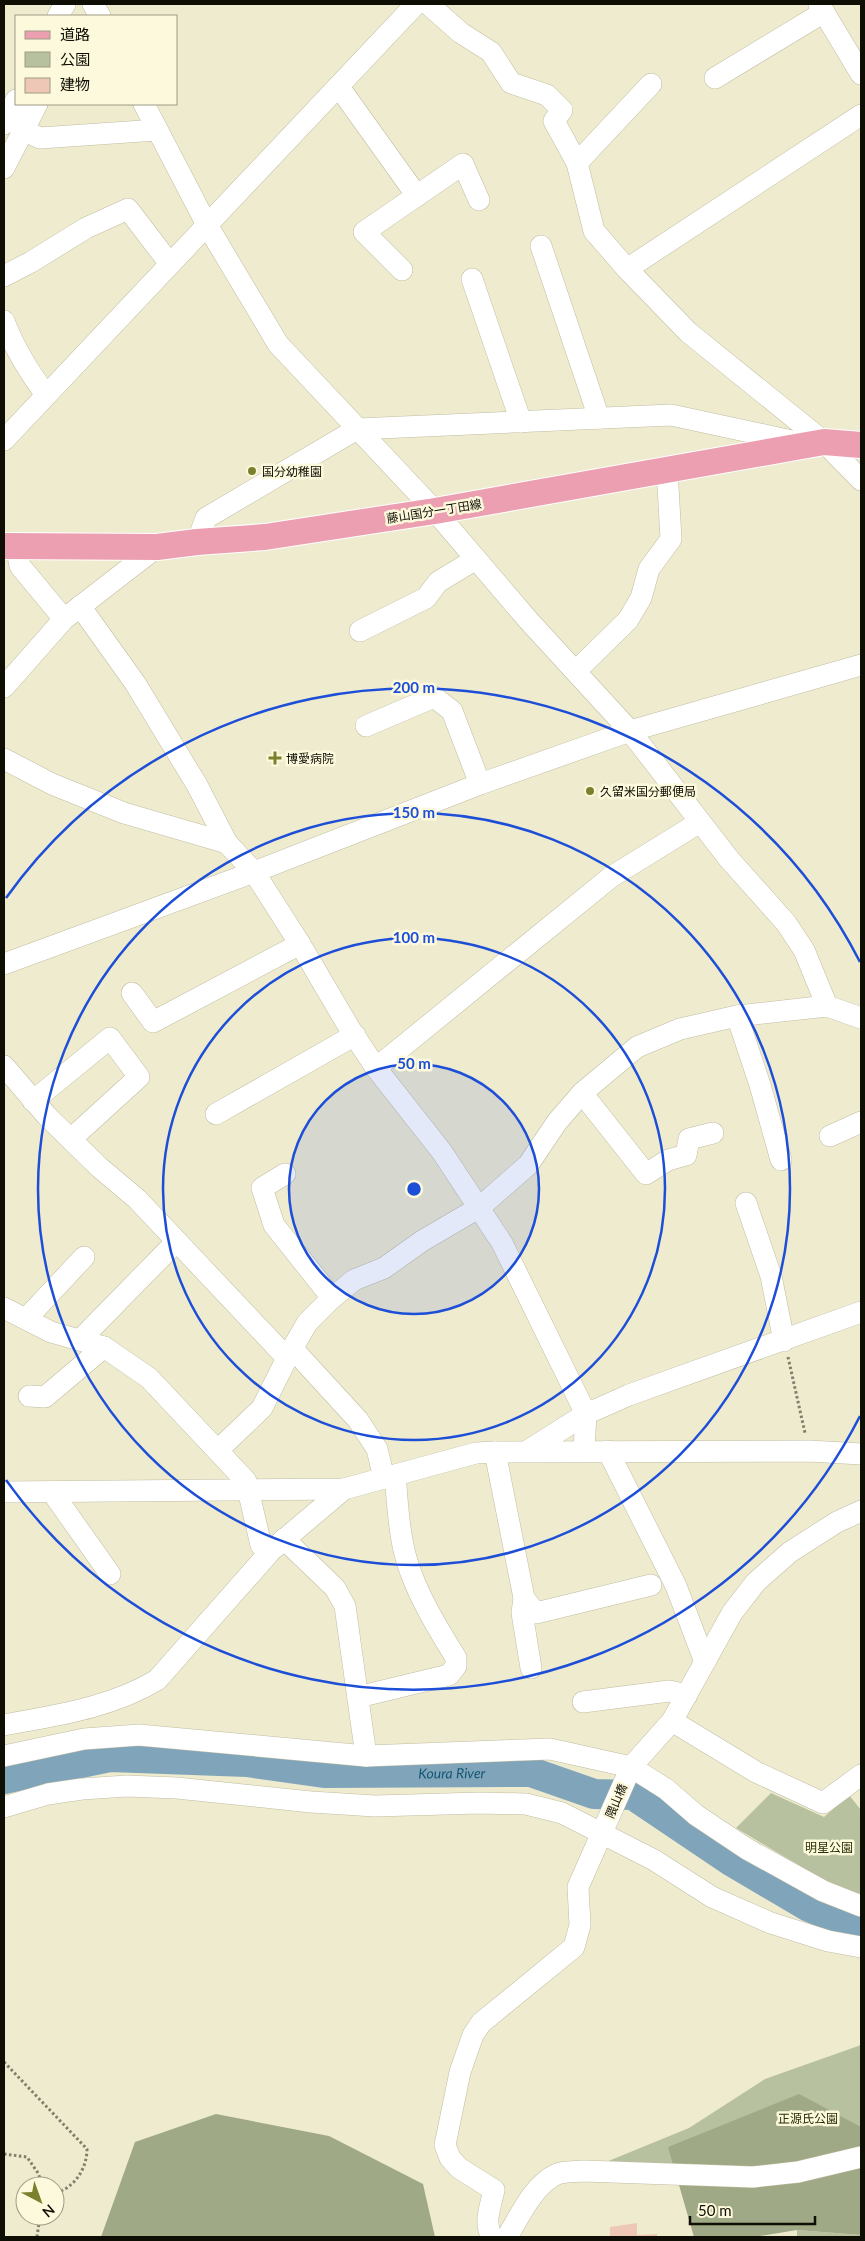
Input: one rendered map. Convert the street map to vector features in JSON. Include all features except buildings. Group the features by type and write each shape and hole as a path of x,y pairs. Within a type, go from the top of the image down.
{"main road":[{"name":"藤山国分一丁田線","path":"10,546 157,547 265,537 436,511 815,443 861,445"}],"street":[{"path":"59,15 65,4"},
{"path":"84,15 91,4 99,15"},
{"path":"4,440 416,4"},
{"path":"428,4 462,33 491,52 511,83 547,95 562,110 554,121 577,163 594,231 628,269 688,332 815,443 861,480"},
{"path":"715,78 821,8 861,74"},
{"path":"577,163 651,84"},
{"path":"339,87 416,196"},
{"path":"4,168 13,127 15,105"},
{"path":"13,127 36,105"},
{"path":"144,105 207,225 278,344 436,511 529,621 630,731 756,891 786,923 804,950 827,1006"},
{"path":"628,269 861,115"},
{"path":"13,127 40,138 157,130"},
{"path":"402,270 364,232 463,164 479,200"},
{"path":"4,276 32,262 86,228 128,209 170,264"},
{"path":"541,246 599,418"},
{"path":"472,279 521,422"},
{"path":"4,321 12,341 31,375 46,395"},
{"path":"197,542 206,518 357,429 671,415 815,443"},
{"path":"576,671 628,620 641,598 649,569 671,539 667,470"},
{"path":"10,546 20,566 72,612 135,683 197,786 227,843 254,872 376,1068 442,1152 480,1207 502,1243 586,1414 584,1450"},
{"path":"4,687 72,612 157,547"},
{"path":"360,631 426,598 438,582 476,559"},
{"path":"4,964 254,872 480,784 630,731 861,665"},
{"path":"366,726 434,697 452,711 480,784"},
{"path":"4,759 52,784 124,813 227,843"},
{"path":"376,1068 611,877 700,822"},
{"path":"132,993 153,1022 300,944"},
{"path":"218,1450 262,1408 289,1353 307,1323 332,1298 354,1280 384,1268 422,1241 480,1207 528,1164 557,1122 582,1093 637,1047 680,1029 737,1016 827,1006 861,1018"},
{"path":"737,1016 760,1085 781,1160"},
{"path":"216,1114 354,1035"},
{"path":"33,1101 110,1038 139,1077 71,1139"},
{"path":"4,1066 33,1101 71,1139 137,1199 358,1420 377,1449 389,1476 410,1571 427,1610 456,1658 456,1666 449,1675 358,1697"},
{"path":"582,1093 646,1174 668,1160 686,1154 689,1140 713,1134"},
{"path":"830,1136 861,1122"},
{"path":"285,1174 262,1188 274,1225 332,1298"},
{"path":"746,1203 771,1276 784,1341"},
{"path":"80,1340 177,1241"},
{"path":"26,1318 84,1257"},
{"path":"4,1308 51,1332 104,1347 149,1378 246,1481 261,1545 276,1546 335,1588 345,1606 366,1756"},
{"path":"529,1450 586,1414 629,1395 861,1312"},
{"path":"29,1396 46,1396 104,1347"},
{"path":"4,1492 344,1489 476,1453 529,1450 809,1451 861,1454"},
{"path":"608,1450 676,1586 705,1662"},
{"path":"495,1452 524,1598 522,1613 531,1668"},
{"path":"4,1726 96,1707 137,1692 157,1680 276,1546 344,1489"},
{"path":"52,1492 110,1574"},
{"path":"630,1767 672,1721 732,1613 756,1582 790,1552 837,1522 861,1511"},
{"path":"524,1598 536,1612 651,1585"},
{"path":"583,1702 669,1691 687,1695"},
{"path":"672,1721 756,1772 823,1803 861,1774"},
{"path":"4,1756 84,1739 139,1735 366,1756 550,1749 630,1767 666,1789 696,1815 746,1849 823,1891 861,1906"},
{"name":"隈山橋","path":"492,2237 489,2232 488,2218 494,2190 459,2168 450,2158 445,2145 460,2072 473,2035 481,2023 574,1947 580,1925 578,1887 630,1767"},
{"path":"4,1807 48,1794 82,1789 127,1786 177,1788 311,1802 375,1806 480,1803 526,1804 562,1813 654,1860 712,1897 771,1923 828,1941 861,1947"},
{"path":"507,2237 534,2195 544,2183 558,2174 584,2171 753,2177 798,2172 861,2157"}],"path":[{"path":"784,1341 809,1451"},
{"path":"4,2062 88,2149 87,2162 80,2176 65,2188"},
{"path":"4,2154 27,2157 39,2176"}],"green space":[{"name":"明星公園","path":"771,1793 824,1817 849,1795 861,1810 861,1897 830,1884 736,1828"},
{"name":"正源氏公園","path":"861,2045 861,2157 584,2171 689,2128 765,2079"},
{"path":"799,2094 861,2127 861,2235 797,2230 754,2237 694,2237 668,2147"},
{"path":"216,2114 329,2136 423,2184 435,2237 101,2237 135,2142"},
{"path":"797,2230 861,2235 861,2237 797,2237"}],"waterway":[{"name":"Koura River","path":"4,1779 110,1757 247,1762 324,1773 531,1772 594,1794 633,1795 731,1861 809,1907 861,1929"}],"place":[{"name":"国分幼稚園","path":"252,471"},
{"name":"博愛病院","path":"275,758"},
{"name":"久留米国分郵便局","path":"590,791"}]}
